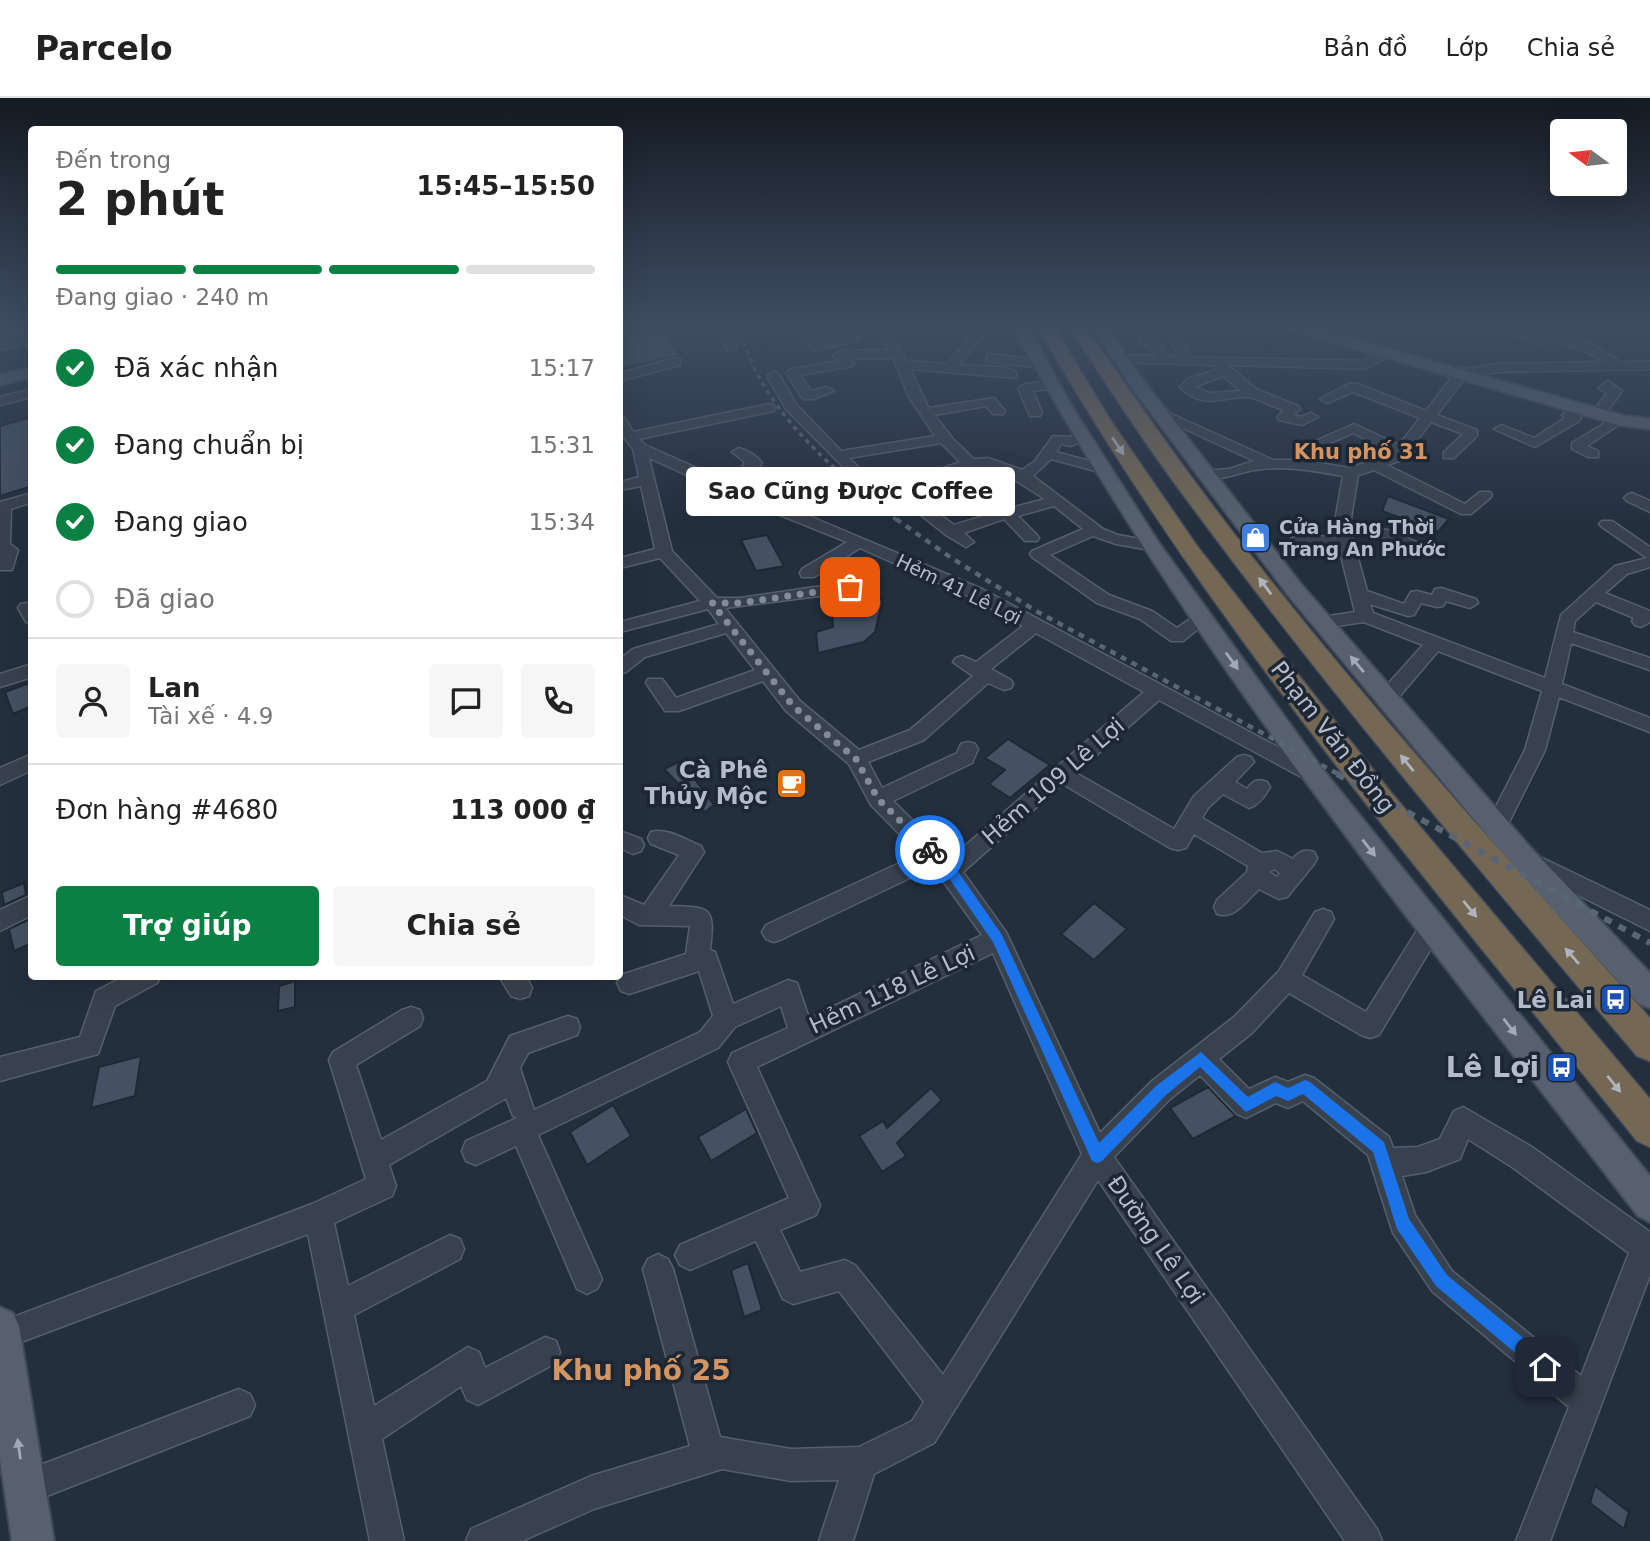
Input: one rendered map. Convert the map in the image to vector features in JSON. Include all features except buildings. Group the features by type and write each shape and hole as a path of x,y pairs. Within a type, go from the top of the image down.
{"highway":[{"name":"Phạm Văn Đồng","path":"1084,392 1157,530 1189,551 1379,798 1650,1128"},
{"name":"Phạm Văn Đồng","path":"1122,392 1175,469 1304,638 1451,816 1650,1044"}],"main road":[{"name":"Phạm Văn Đồng","path":"1055,392 1103,469 1157,530 1202,617 1312,774 1650,1204"},
{"path":"1145,392 1322,622 1386,699 1521,856 1650,993"},
{"path":"1528,392 1598,414 1650,426"},
{"path":"1,1331 33,1541"}],"street":[{"path":"784,392 799,414 881,497 984,460 1005,466 1094,530 1107,536 1157,530"},
{"path":"805,392 808,396 822,392"},
{"path":"914,392 959,455 971,463"},
{"path":"1027,392 1035,413"},
{"path":"1196,392 1204,397 1230,398 1254,393 1259,398 1293,410 1282,423 1303,421 1311,417"},
{"path":"1328,399 1342,392"},
{"path":"1368,392 1472,433 1448,455"},
{"path":"1206,474 1231,473 1251,466 1273,464 1300,464 1351,473 1376,465 1398,457 1447,392"},
{"path":"1598,414 1614,392"},
{"path":"0,401 28,394"},
{"path":"799,414 816,412 809,401"},
{"path":"927,412 989,401 998,411"},
{"path":"1501,429 1535,443 1574,418 1569,415 1578,407"},
{"path":"627,434 744,420 769,408"},
{"path":"1160,414 1273,464"},
{"path":"1593,454 1577,446 1621,420"},
{"path":"1313,446 1354,428 1401,452"},
{"name":"Đường Lê Lợi","path":"627,434 647,480 664,552 712,603 793,706 856,759 878,799 943,864 998,939 1097,1156 1365,1541"},
{"name":"Hẻm 41 Lê Lợi","path":"627,434 777,509 976,593 1312,774"},
{"path":"1022,477 1040,464 1058,439 1071,442 1082,436"},
{"path":"838,456 946,438"},
{"path":"739,452 755,463 750,465 761,477 777,509"},
{"path":"1047,454 1103,469"},
{"path":"1376,465 1466,511 1485,495"},
{"path":"955,469 975,487"},
{"path":"1351,473 1342,527 1365,616"},
{"path":"934,478 961,505"},
{"path":"623,485 647,480"},
{"path":"900,491 966,542"},
{"path":"6,567 10,550 2,546 1,506 28,498"},
{"path":"1632,498 1650,507"},
{"path":"952,531 1004,510 1056,501"},
{"path":"1004,510 1031,538"},
{"path":"1607,524 1650,554"},
{"path":"1342,527 1387,534 1408,542"},
{"path":"1094,530 1038,554 1103,599 1146,615 1177,637 1202,617"},
{"path":"1299,539 1346,544"},
{"path":"808,573 859,542"},
{"path":"623,562 664,552"},
{"path":"1496,828 1535,750 1552,690 1567,619 1621,570 1650,562"},
{"path":"623,626 712,603 740,603 850,587"},
{"path":"1599,590 1646,616 1646,613"},
{"path":"1361,595 1408,611 1417,596 1437,602 1441,593 1470,603"},
{"path":"1322,622 1365,616 1552,690 1650,725"},
{"path":"623,666 639,653 731,626"},
{"path":"856,759 917,735 1034,626"},
{"path":"1564,635 1650,664"},
{"path":"1386,699 1435,643"},
{"path":"0,681 28,671"},
{"path":"655,683 672,706 767,673"},
{"name":"Hẻm 109 Lê Lợi","path":"774,932 943,864 1062,774 1156,692"},
{"path":"878,799 965,758 968,749"},
{"path":"1062,774 1178,842 1201,802 1244,762"},
{"path":"0,777 28,763"},
{"path":"1221,783 1249,800 1260,787"},
{"path":"1190,821 1259,869 1279,890 1301,864"},
{"path":"650,915 693,852 659,838"},
{"path":"1521,856 1650,921"},
{"path":"1225,907 1259,869"},
{"path":"0,921 28,906"},
{"path":"623,906 639,915 694,916 702,921 697,961"},
{"path":"483,1541 591,1493 709,1456 722,1453 791,1465 861,1463 923,1432 1097,1156 1161,1090 1243,1025 1287,979 1323,919"},
{"path":"1287,979 1370,1027 1431,928"},
{"name":"Hẻm 118 Lê Lợi","path":"726,1019 788,992 802,1034 998,939"},
{"path":"476,1151 522,1118 709,1040 726,1019 707,959 629,983"},
{"path":"0,1069 89,1046 105,999 141,980"},
{"path":"1,1331 318,1216 382,1186 342,1060 411,1018"},
{"path":"373,1158 496,1090 519,1044 568,1027"},
{"path":"691,1255 806,1205 741,1062 802,1034"},
{"path":"1201,1058 1246,1105 1275,1089 1288,1095 1305,1087 1379,1147 1403,1223 1441,1281 1587,1401"},
{"path":"507,1067 522,1118 587,1279"},
{"path":"1383,1160 1403,1164 1428,1159 1450,1149 1463,1120 1522,1157 1646,1247 1533,1541"},
{"path":"318,1216 364,1432 382,1537"},
{"path":"762,1223 793,1289 845,1275 944,1402"},
{"path":"337,1307 450,1249"},
{"path":"658,1269 709,1456"},
{"path":"364,1432 468,1363 478,1390 545,1352"},
{"path":"24,1488 239,1405"},
{"path":"836,1541 861,1463"}],"railway":[{"path":"768,392 783,414 819,453 898,521"},
{"path":"896,519 950,557 1036,611 1340,775"},
{"path":"1337,774 1650,943"}],"way so far":[{"path":"850,587 740,603 712,603 793,706 856,759 878,799 930,850"}],"place":[{"name":"Cửa Hàng Thời Trang An Phước","path":"1256,538"},
{"name":"Sao Cũng Được Coffee","path":"850,587"},
{"name":"Cà Phê Thủy Mộc","path":"791,783"},
{"name":"Lê Lai","path":"1616,1000"},
{"name":"Lê Lợi","path":"1562,1067"}],"district":[{"name":"Khu phố 31","path":"1361,452"},
{"name":"Khu phố 25","path":"641,1370"}],"route":[{"path":"930,850 950,871 998,939 1097,1156 1161,1090 1201,1058 1246,1105 1275,1089 1288,1095 1305,1087 1379,1147 1403,1223 1441,1281 1545,1367"}]}
